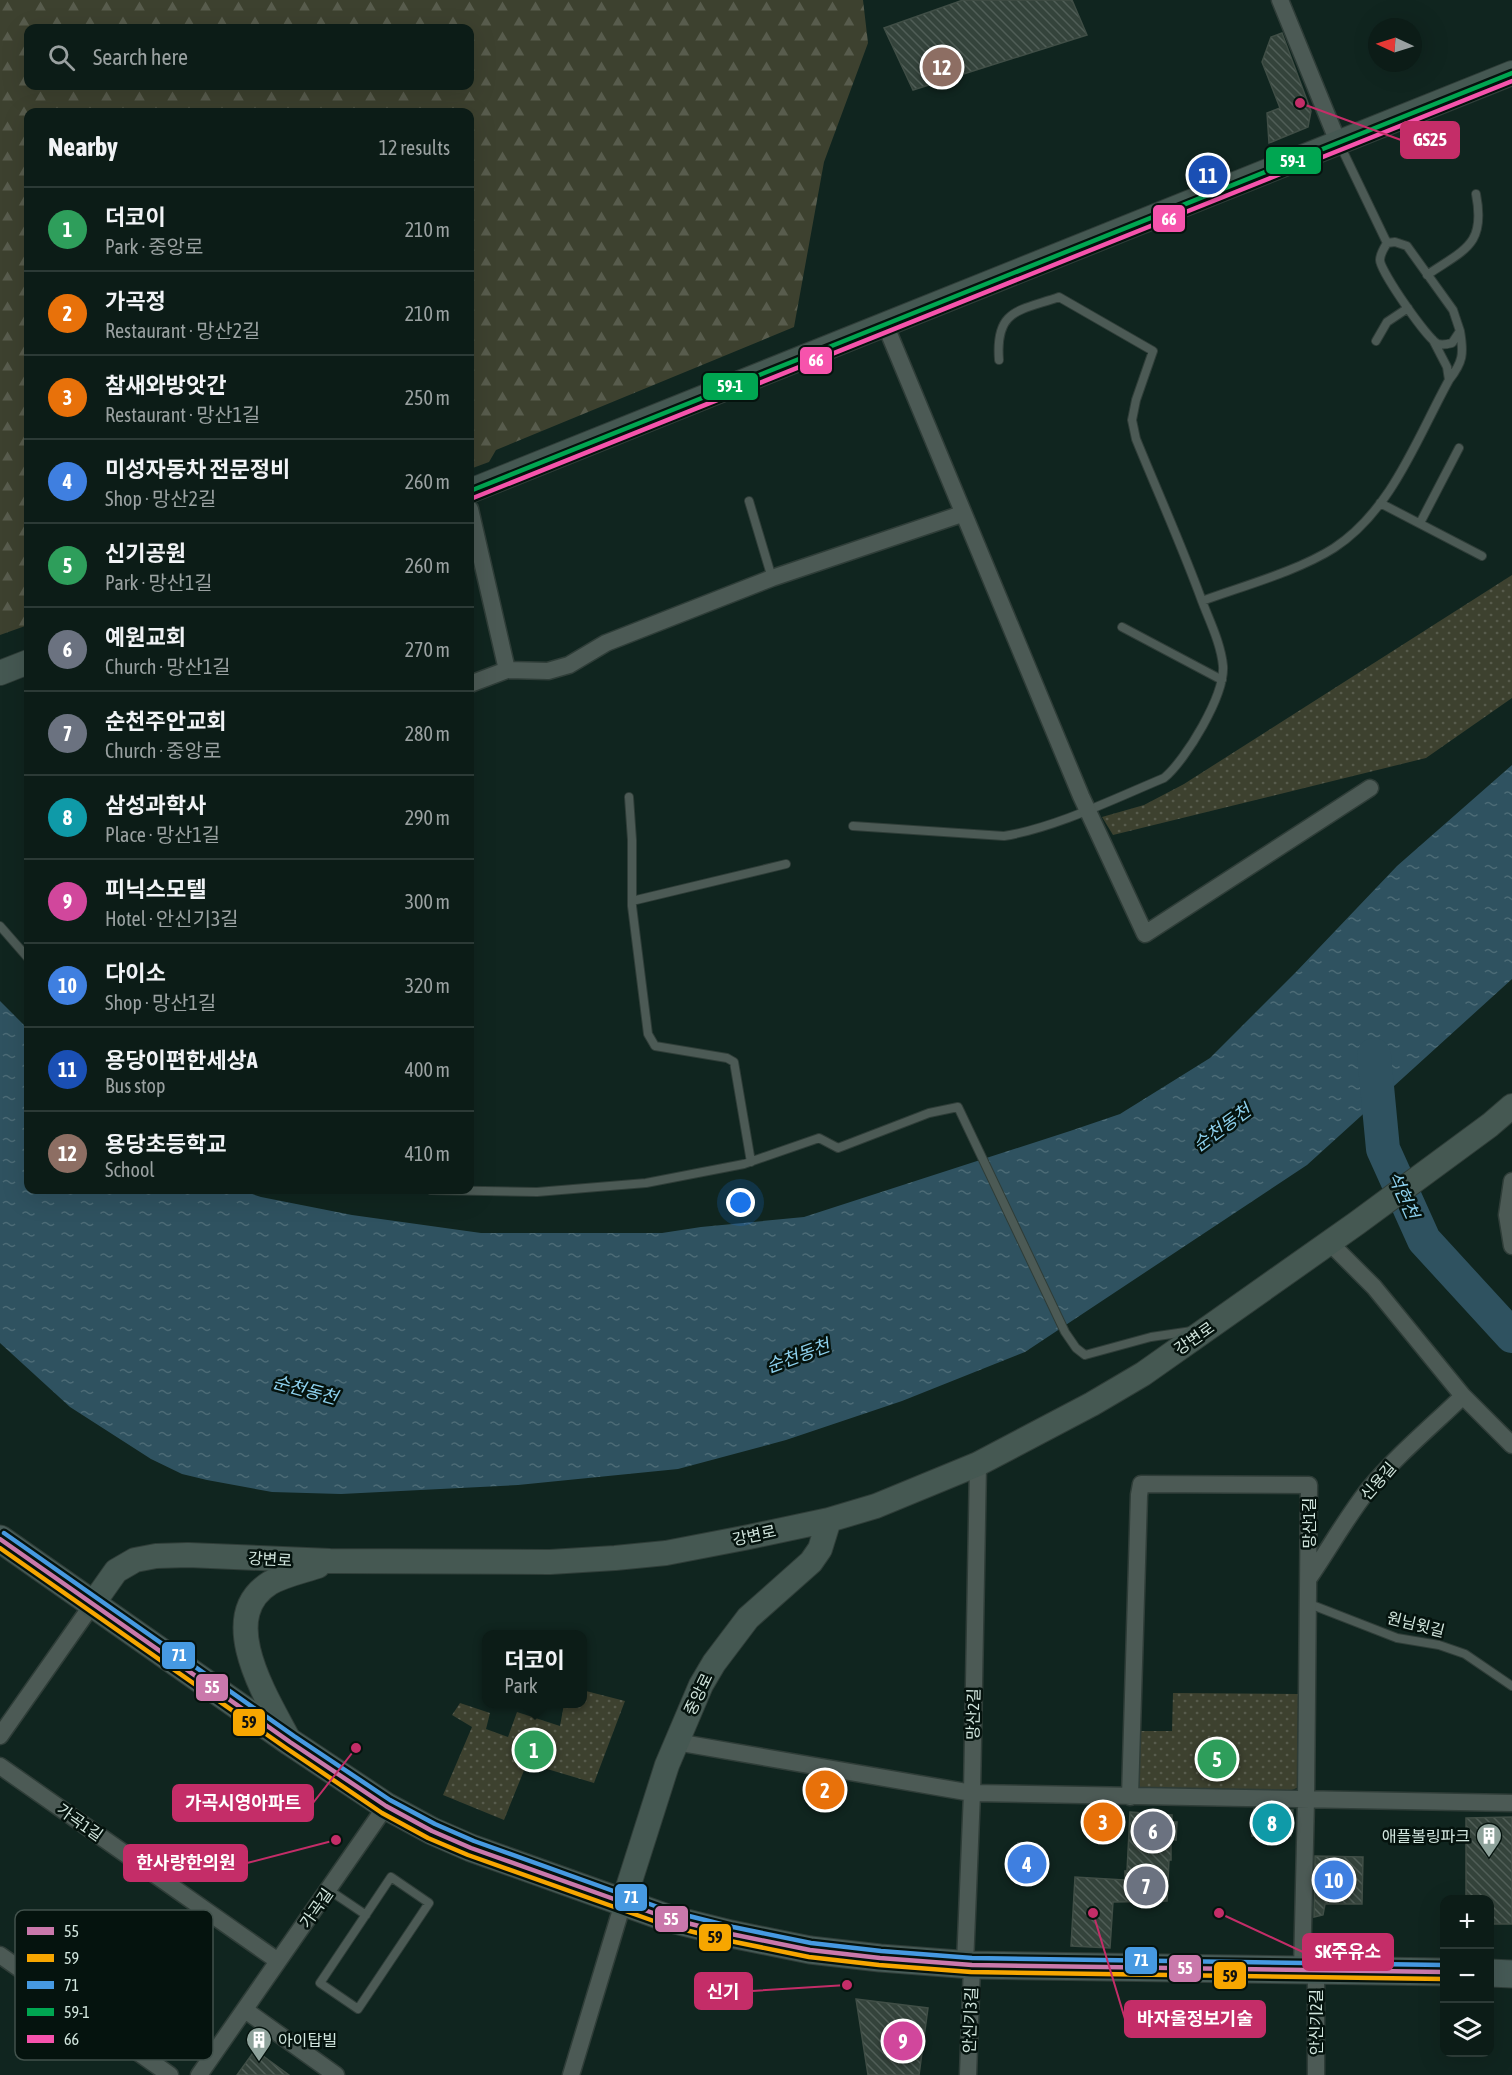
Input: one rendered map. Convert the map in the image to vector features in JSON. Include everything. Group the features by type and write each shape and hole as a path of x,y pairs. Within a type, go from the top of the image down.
{"main road":[{"path":"474,489 1512,73"},
{"path":"0,673 24,664"},
{"name":"강변로","path":"92,1605 116,1571 135,1560 156,1556 188,1555 330,1562 550,1562 615,1558 666,1553 828,1520 876,1506 978,1464 1143,1374 1330,1243 1490,1125 1512,1106"},
{"name":"중앙로","path":"622,1903 645,1828 676,1742 701,1684 748,1618 811,1562 820,1549 828,1520"},
{"path":"0,1539 290,1742 386,1806 432,1831 471,1848 622,1903 689,1923 810,1950 880,1958 969,1964 1440,1972"},
{"path":"290,1742 259,1680 247,1650 245,1625 250,1604 256,1595 270,1583 330,1562"},
{"path":"1494,1973 1512,1974"}],"street":[{"path":"1280,0 1338,142"},
{"path":"885,324 962,514 1087,810 1145,934 1370,788"},
{"path":"474,682 507,670 548,671 569,665 606,643 772,578 962,514"},
{"path":"474,526 507,670"},
{"path":"1512,1180 1507,1215 1512,1246"},
{"path":"1330,1243 1374,1287 1463,1396 1512,1445"},
{"name":"신용길","path":"1309,1578 1369,1489 1463,1396"},
{"name":"망산2길","path":"969,1964 978,1464"},
{"name":"망산1길","path":"1130,1797 1141,1484 1309,1485 1309,1578 1306,1603 1309,1970"},
{"path":"0,1736 92,1605"},
{"path":"676,1742 972,1793 1512,1803"},
{"name":"가곡1길","path":"0,1766 205,1910"},
{"name":"가곡길","path":"213,2055 386,1806"},
{"path":"571,2075 622,1903"},
{"name":"가곡1길","path":"213,1915 278,1961"},
{"path":"0,1955 15,1966"},
{"name":"안신기3길","path":"968,2075 969,1964"},
{"name":"안신기2길","path":"1309,1970 1316,2075"},
{"path":"245,2010 336,2075"},
{"path":"149,2060 170,2075"},
{"name":"가곡길","path":"199,2075 210,2060"}],"lane":[{"path":"1338,142 1387,243 1380,259 1381,268 1433,340 1447,367 1449,380"},
{"path":"1427,275 1468,248 1475,237 1479,225 1476,194"},
{"path":"1203,601 1310,561 1350,536 1376,510 1401,471 1449,380 1458,368 1463,355 1461,331 1453,310 1407,246 1395,242 1387,243"},
{"path":"853,826 1004,836 1021,833 1087,810 1164,778 1174,770 1199,731 1221,686 1223,667 1219,645 1136,439 1132,420 1136,400 1153,351 1059,297 1015,313 1007,319 1001,329 998,344 999,360"},
{"path":"1376,341 1387,322 1408,308"},
{"path":"1433,340 1438,344 1452,343 1461,331"},
{"path":"1420,523 1459,448"},
{"path":"749,501 772,578"},
{"path":"1380,503 1482,556"},
{"path":"1122,627 1222,681"},
{"path":"629,797 632,901 648,1034 655,1046 727,1058 734,1062 751,1162"},
{"path":"632,901 786,864"},
{"path":"0,926 24,953"},
{"path":"474,1191 537,1192 635,1184 751,1162 819,1138 838,1148 929,1113 958,1107 1065,1332 1076,1348 1085,1355 1151,1337 1207,1329"},
{"name":"원님윗길","path":"1306,1603 1397,1638 1439,1645 1465,1654 1512,1686"},
{"path":"391,1877 429,1903 358,2009 320,1983 366,1915 391,1877"},
{"path":"329,1890 366,1915"}],"green space":[{"path":"0,0 863,0 868,43 824,162 794,327 496,450 489,462 474,468 474,108 24,108 24,626 0,635"},
{"path":"1512,575 1512,698 1426,758 1113,835 1102,817 1144,805 1184,784"},
{"path":"587,1691 625,1701 594,1783 527,1763 504,1820 443,1795 472,1727 452,1715 460,1703 490,1713 486,1729 508,1737 517,1712 560,1726 563,1708 587,1708"},
{"path":"1173,1693 1298,1694 1297,1788 1281,1794 1137,1793 1137,1731 1172,1731"}],"water":[{"name":"순천동천","path":"1512,765 1512,979 1307,1165 1025,1352 902,1401 786,1440 678,1469 518,1485 341,1494 272,1492 182,1474 151,1459 70,1407 0,1343 0,1001 24,1025 24,1194 252,1194 352,1215 481,1233 662,1233 804,1217 1120,1114 1210,1058 1397,866"}],"building":[{"path":"963,0 1072,0 1087,35 913,90 884,28"},
{"path":"1282,33 1311,111 1308,127 1269,143 1267,113 1280,108 1262,62 1271,37"},
{"path":"1254,1809 1293,1810 1291,1836 1252,1836"},
{"path":"1130,1812 1172,1815 1172,1822 1177,1822 1176,1840 1171,1839 1167,1901 1113,1902 1110,1948 1071,1946 1075,1877 1125,1880"},
{"name":"애플볼링파크","path":"1512,1817 1512,1924 1494,1924 1494,1895 1466,1895 1466,1818"},
{"path":"1018,1843 1037,1844 1035,1884 1016,1883"},
{"path":"1315,1856 1363,1857 1362,1904 1325,1904 1323,1915 1314,1917"},
{"path":"856,1999 928,2008 919,2075 868,2075"},
{"name":"아이탑빌","path":"255,2050 289,2075 237,2075"}],"waterway":[{"name":"석현천","path":"1374,1055 1383,1149 1424,1240 1512,1336"}],"transit line":[{"name":"59-1","path":"474,489 1512,73"},
{"name":"66","path":"474,498 1512,81"},
{"name":"71","path":"4,1533 294,1736 390,1800 435,1824 474,1841 669,1911 811,1943 972,1958 1440,1965"},
{"name":"55","path":"0,1539 290,1742 386,1806 432,1831 471,1848 667,1918 810,1950 972,1965 1440,1972"},
{"name":"59","path":"0,1548 382,1813 428,1838 468,1855 665,1925 809,1957 971,1972 1440,1979"}],"place":[{"name":"용당초등학교","path":"942,67"},
{"name":"GS25","path":"1300,103"},
{"name":"용당이편한세상A","path":"1208,175"},
{"name":"가곡시영아파트","path":"356,1748"},
{"name":"더코이","path":"534,1750"},
{"name":"신기공원","path":"1217,1759"},
{"name":"가곡정","path":"825,1790"},
{"name":"참새와방앗간","path":"1103,1822"},
{"name":"삼성과학사","path":"1272,1823"},
{"name":"예원교회","path":"1153,1831"},
{"name":"한사랑한의원","path":"336,1840"},
{"name":"애플볼링파크","path":"1489,1859"},
{"name":"미성자동차 전문정비","path":"1027,1864"},
{"name":"다이소","path":"1334,1880"},
{"name":"순천주안교회","path":"1146,1886"},
{"name":"바자울정보기술","path":"1093,1913"},
{"name":"SK주유소","path":"1219,1913"},
{"name":"신기","path":"847,1985"},
{"name":"피닉스모텔","path":"903,2041"},
{"name":"아이탑빌","path":"259,2063"}]}
